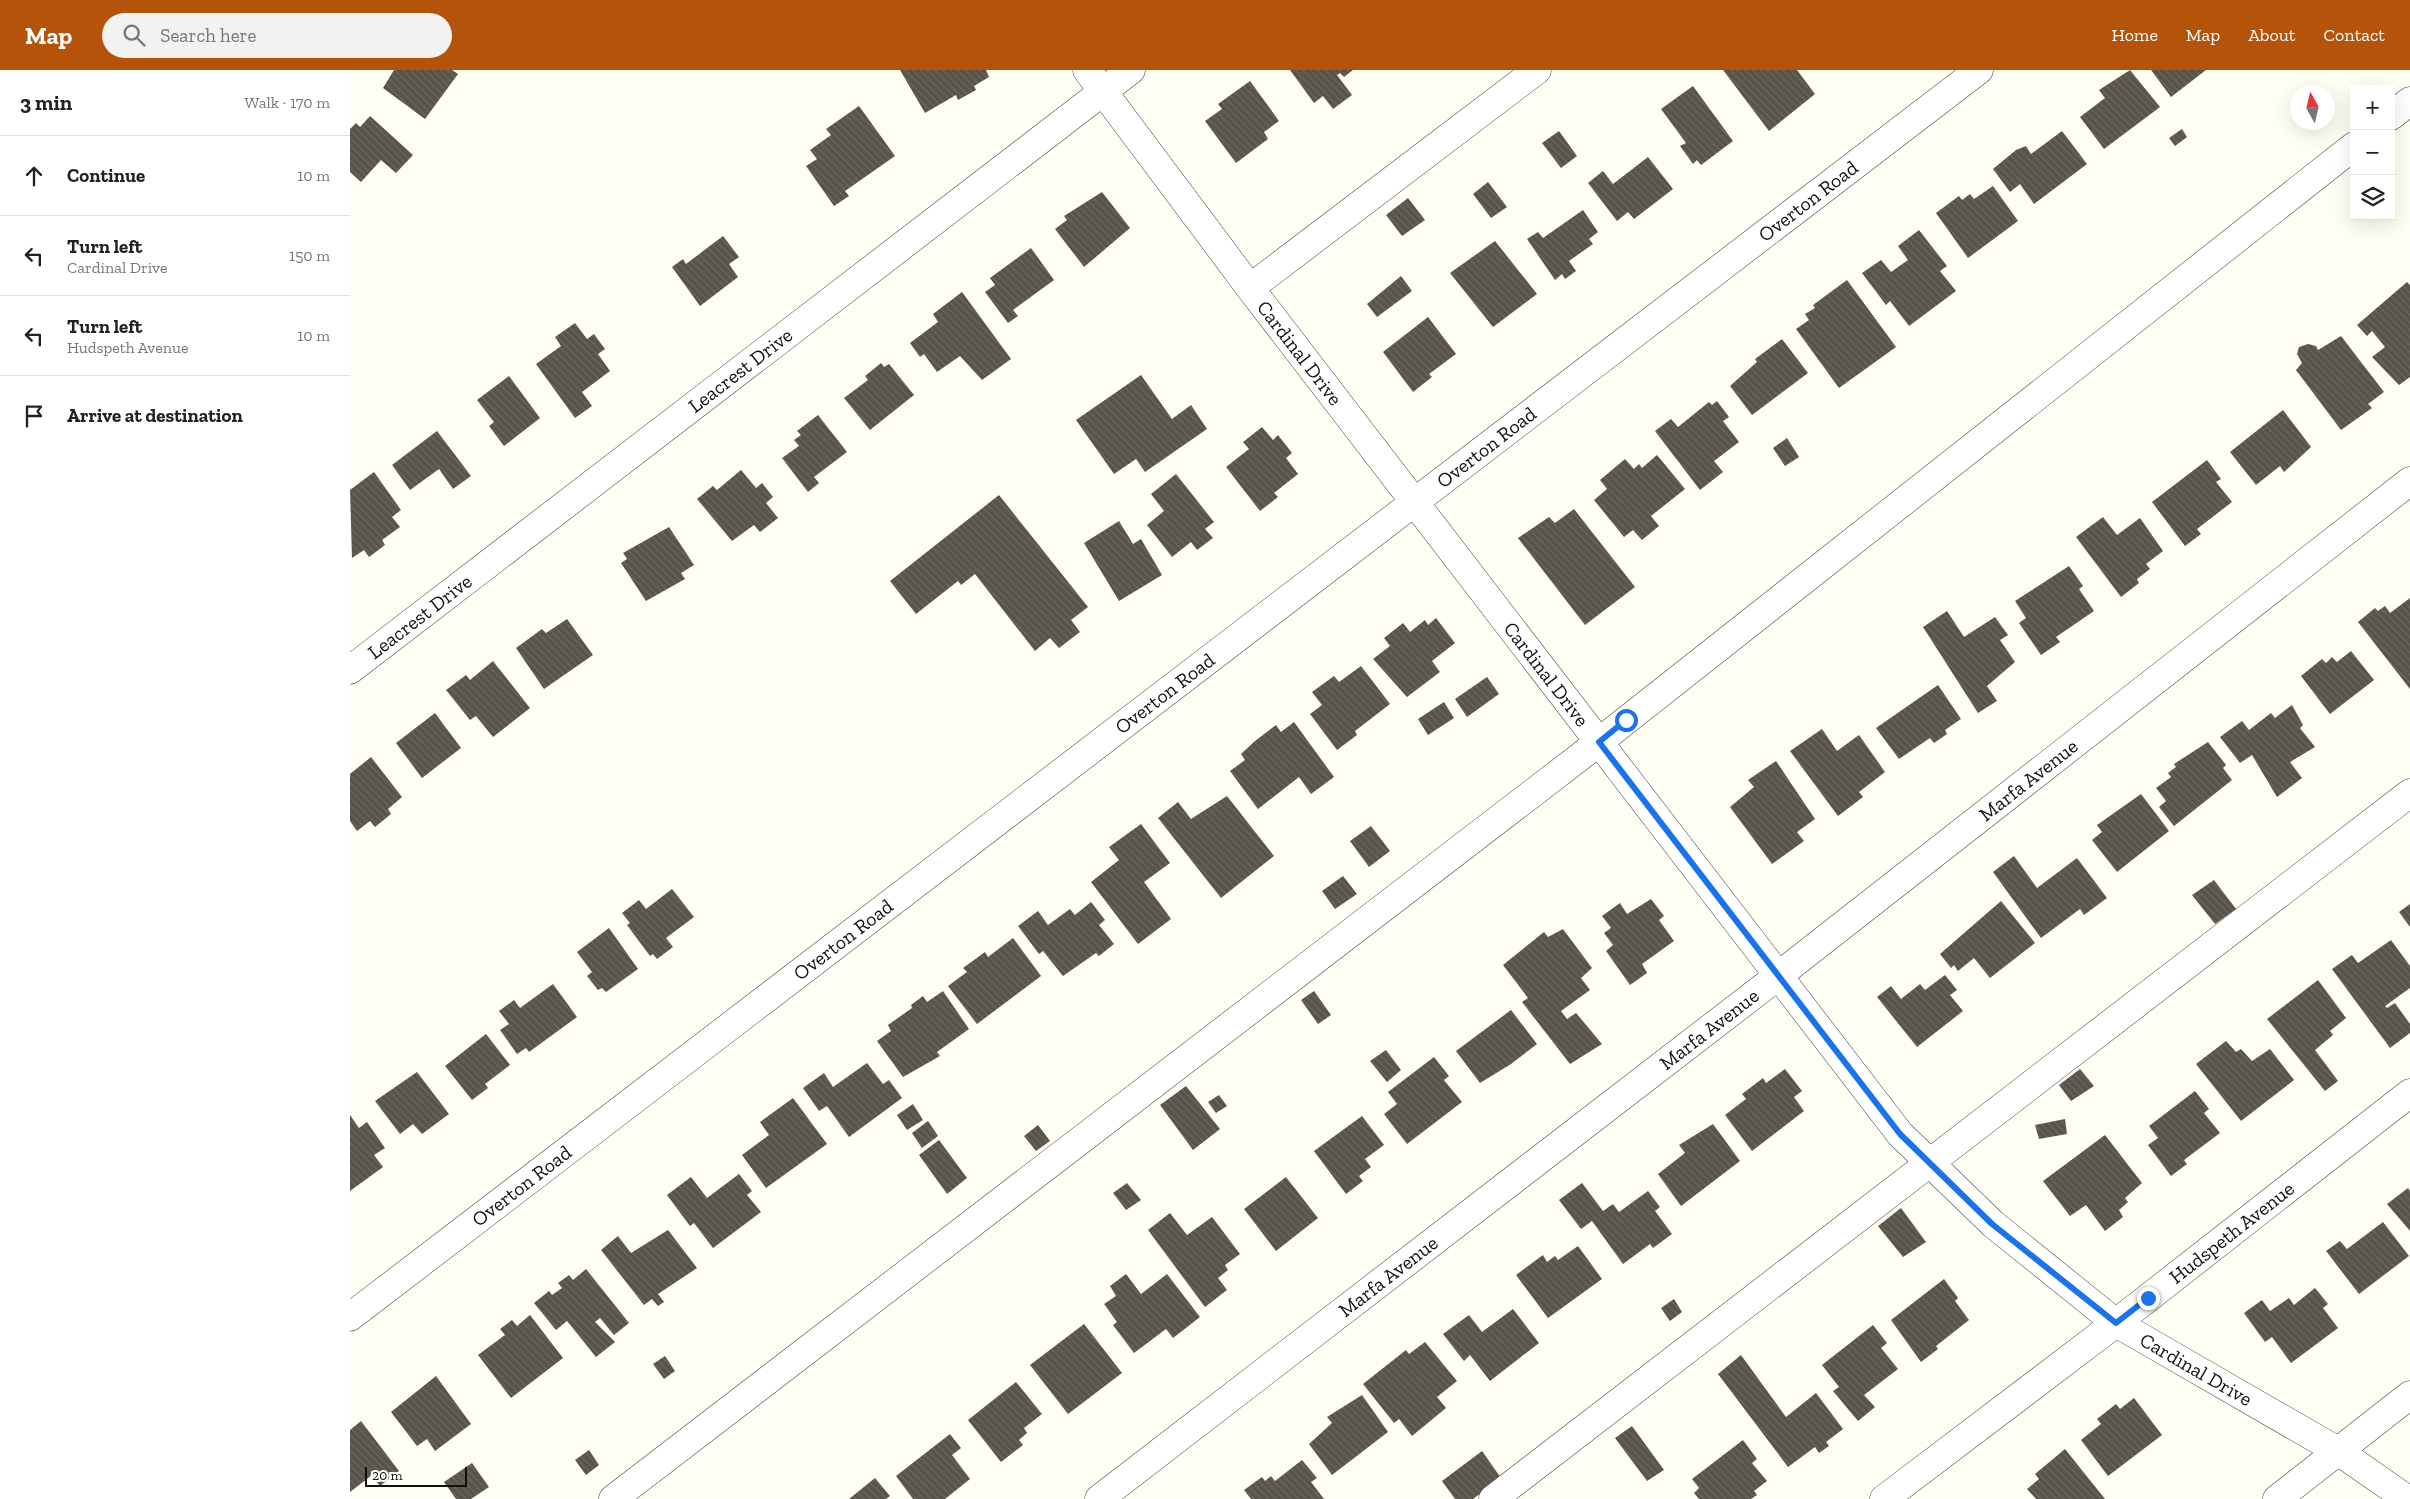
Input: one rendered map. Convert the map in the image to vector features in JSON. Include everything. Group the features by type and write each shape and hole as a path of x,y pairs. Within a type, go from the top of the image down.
{"street":[{"name":"Leacrest Drive","path":"350,670 1095,80 1131,70"},
{"path":"1250,288 1537,70"},
{"name":"Overton Road","path":"350,1317 1979,70"},
{"name":"Cardinal Drive","path":"1095,80 1250,288 1900,1134 1992,1224 2116,1323 2338,1451 2407,1499"},
{"path":"2395,113 2410,101"},
{"path":"613,1499 1599,742 2350,149"},
{"name":"Marfa Avenue","path":"1099,1499 1778,976 2410,481"},
{"path":"1494,1499 2410,793"},
{"name":"Hudspeth Avenue","path":"1884,1499 2116,1323 2410,1093"},
{"path":"2278,1499 2410,1394"}],"building":[{"path":"394,70 452,70 458,74 425,119 383,88"},
{"path":"900,70 986,70 989,77 974,86 976,90 958,100 956,95 925,113"},
{"path":"1290,70 1353,70 1344,77 1340,73 1337,75 1352,95 1333,109 1323,96 1314,103"},
{"path":"1723,70 1797,70 1815,94 1769,131"},
{"path":"2130,70 2160,107 2104,149 2080,117 2105,98 2099,90"},
{"path":"2151,70 2206,70 2171,97"},
{"path":"1250,81 1279,121 1264,132 1268,139 1236,163 1205,121 1222,109 1218,104"},
{"path":"1693,86 1733,141 1701,165 1697,160 1693,164 1680,146 1686,143 1661,109"},
{"path":"859,106 895,156 845,191 849,196 834,206 806,166 817,159 810,150 831,135 826,129"},
{"path":"370,116 413,155 396,173 381,160 361,182 350,172 350,129 356,123 360,127"},
{"path":"2182,129 2187,137 2175,146 2169,138"},
{"path":"1559,131 1577,156 1561,168 1542,143"},
{"path":"2062,131 2087,164 2034,204 2020,184 2010,192 1993,169 2016,150 2026,146 2031,154"},
{"path":"1648,157 1673,189 1634,219 1628,212 1617,221 1588,183 1603,171 1613,184"},
{"path":"1488,182 1507,207 1491,218 1473,194"},
{"path":"1993,186 2018,221 1968,258 1936,213 1959,196 1962,200 1970,194 1974,199"},
{"path":"1102,192 1130,228 1084,267 1055,229 1067,220 1064,216"},
{"path":"1408,198 1425,220 1402,236 1386,215"},
{"path":"1583,210 1598,232 1589,239 1593,244 1569,261 1576,271 1565,279 1562,274 1555,280 1527,239 1538,232 1543,238"},
{"path":"1919,230 1947,266 1940,271 1956,291 1909,326 1890,301 1886,305 1862,273 1881,260 1891,272 1908,260 1898,246"},
{"path":"723,236 739,257 729,264 738,277 700,306 672,267 683,259 686,264"},
{"path":"1495,241 1537,294 1493,327 1450,273"},
{"path":"1031,248 1054,280 1013,310 1018,316 1008,323 985,292 995,285 990,278"},
{"path":"1401,276 1412,291 1377,317 1367,304"},
{"path":"1847,280 1896,347 1839,388 1796,329 1809,320 1805,314 1815,308 1813,305"},
{"path":"2407,282 2410,285 2410,377 2399,385 2372,357 2385,347 2372,331 2367,336 2357,325"},
{"path":"962,292 1011,359 982,380 960,356 937,372 924,354 920,357 910,343 938,322 933,314"},
{"path":"1428,317 1456,354 1429,374 1432,377 1413,392 1383,352"},
{"path":"575,323 587,339 594,334 605,349 598,354 610,371 582,392 592,406 575,418 536,364 561,346 555,337"},
{"path":"2341,336 2384,392 2368,404 2372,408 2341,430 2296,370 2302,363 2297,354 2299,347 2308,344 2316,346 2318,350"},
{"path":"1782,339 1808,373 1752,415 1730,386 1757,362 1755,359"},
{"path":"881,363 884,367 889,364 914,395 870,430 844,398 868,380 865,376"},
{"path":"1141,375 1172,419 1191,405 1207,429 1145,472 1136,459 1114,474 1076,420"},
{"path":"509,376 540,418 504,446 489,426 494,422 477,400"},
{"path":"1717,401 1729,417 1723,421 1739,442 1714,461 1723,472 1700,490 1655,431 1671,419 1678,427 1709,402 1712,405"},
{"path":"2283,410 2311,447 2284,472 2280,466 2256,485 2230,452"},
{"path":"818,415 847,452 814,477 819,483 808,492 782,458 799,446 794,440 801,435 797,431"},
{"path":"1262,427 1273,440 1278,435 1292,453 1286,458 1298,474 1274,493 1278,497 1260,511 1226,467 1249,449 1243,442"},
{"path":"437,431 471,476 453,489 439,469 410,490 392,465"},
{"path":"1787,438 1799,457 1785,466 1773,448"},
{"path":"1657,455 1685,489 1651,516 1659,526 1642,540 1633,530 1624,537 1594,500 1607,489 1600,480 1625,459 1634,469 1639,464 1642,468"},
{"path":"2207,460 2221,479 2216,482 2232,502 2197,529 2201,534 2185,546 2152,502"},
{"path":"741,470 756,488 762,483 773,497 766,503 778,518 760,532 754,525 732,541 697,499 713,486 717,490"},
{"path":"374,472 401,510 392,517 400,527 382,540 385,545 369,557 364,550 352,558 350,490"},
{"path":"1176,474 1214,522 1205,529 1213,538 1197,550 1191,542 1172,557 1147,525 1164,511 1151,494"},
{"path":"999,495 1088,607 1071,620 1080,632 1059,648 1050,638 1035,651 975,574 961,585 958,581 916,614 890,581"},
{"path":"1574,509 1635,587 1585,625 1518,538 1549,517 1555,523"},
{"path":"2103,517 2117,535 2140,518 2163,551 2146,564 2150,569 2137,579 2139,583 2121,597 2076,537"},
{"path":"1119,521 1133,544 1141,539 1162,575 1119,601 1084,543"},
{"path":"669,527 694,565 681,573 685,579 646,601 621,563 627,559 623,553"},
{"path":"2069,566 2083,586 2079,589 2094,611 2056,637 2060,642 2041,655 2019,623 2026,618 2015,601"},
{"path":"2410,598 2410,689 2358,622 2375,608 2378,611 2385,606 2390,613"},
{"path":"1947,611 1964,637 1995,617 2008,635 2000,640 2015,662 1987,686 1997,701 1978,713 1923,627"},
{"path":"1436,618 1455,643 1432,661 1440,672 1407,697 1373,659 1390,646 1384,638 1403,623 1410,632 1425,620 1428,625"},
{"path":"567,619 593,655 544,689 516,648 542,629 546,633"},
{"path":"2351,651 2374,680 2330,714 2301,676 2322,659 2326,663 2332,657 2337,662"},
{"path":"493,661 530,708 493,737 476,716 470,720 446,690 466,675 470,680"},
{"path":"1361,666 1390,704 1355,731 1357,735 1337,750 1310,714 1322,705 1312,692 1334,676 1339,682"},
{"path":"1487,677 1499,694 1467,717 1455,699"},
{"path":"1938,685 1961,719 1945,730 1947,734 1934,743 1930,738 1899,759 1876,728"},
{"path":"1444,702 1454,718 1428,735 1418,719"},
{"path":"2292,705 2303,725 2300,728 2315,747 2290,762 2302,778 2277,797 2252,755 2240,763 2220,737 2242,721 2249,730 2271,713 2275,718"},
{"path":"435,713 461,748 422,778 396,743"},
{"path":"1294,722 1334,777 1311,794 1299,777 1258,809 1230,771 1245,760 1241,754 1255,741 1276,725 1281,732"},
{"path":"1822,729 1837,751 1859,735 1885,772 1859,792 1863,797 1838,816 1790,751"},
{"path":"2208,742 2226,765 2223,768 2232,780 2174,826 2159,807 2166,801 2156,788 2171,777 2168,773 2176,767 2174,764"},
{"path":"371,757 402,797 388,809 391,814 375,827 370,821 357,831 350,821 350,774"},
{"path":"1776,761 1815,819 1797,832 1804,841 1772,864 1730,807 1754,787 1748,780"},
{"path":"2141,794 2169,831 2117,872 2092,840 2102,832 2097,825"},
{"path":"1227,796 1274,856 1221,898 1158,818 1178,802 1191,819"},
{"path":"1141,824 1170,863 1144,882 1171,919 1138,944 1091,882 1119,860 1109,847"},
{"path":"1371,826 1390,851 1369,867 1350,841"},
{"path":"2014,856 2037,888 2077,858 2107,898 2084,915 2080,909 2041,938 1993,872"},
{"path":"1343,876 1357,894 1335,909 1322,891"},
{"path":"2214,880 2236,909 2215,924 2192,895"},
{"path":"672,889 694,917 666,938 673,947 657,959 653,954 650,956 627,925 630,923 622,913 639,900 646,909"},
{"path":"1651,899 1664,916 1659,920 1674,941 1642,964 1647,973 1630,985 1606,951 1613,945 1604,933 1611,928 1602,916 1620,903 1627,914"},
{"path":"2001,901 2035,943 1990,978 1974,958 1958,971 1954,965 1951,968 1940,954"},
{"path":"1091,902 1105,920 1099,925 1114,944 1099,956 1096,953 1063,976 1043,951 1039,954 1018,926 1038,911 1048,925 1070,909 1075,915"},
{"path":"2410,904 2410,927 2399,912"},
{"path":"609,928 638,969 606,992 602,988 598,990 587,976 592,972 577,952"},
{"path":"1563,929 1592,968 1581,978 1590,990 1561,1011 1567,1019 1576,1013 1602,1044 1570,1064 1522,1002 1528,998 1503,965 1544,932 1548,937"},
{"path":"1013,938 1041,976 977,1024 948,986 967,972 963,968 985,952 988,957"},
{"path":"2391,940 2410,966 2410,988 2385,1006 2387,1008 2395,1003 2410,1024 2410,1033 2390,1048 2332,969 2352,955 2358,963"},
{"path":"1945,975 1957,990 1950,995 1963,1011 1917,1047 1877,997 1891,986 1901,999 1920,984 1925,990"},
{"path":"2318,980 2346,1018 2330,1031 2333,1035 2315,1050 2338,1081 2325,1091 2267,1019"},
{"path":"553,984 577,1017 529,1052 526,1048 517,1054 500,1030 509,1024 499,1011 514,1000 520,1008"},
{"path":"943,991 969,1029 937,1052 940,1056 903,1077 877,1041 891,1031 888,1025 912,1008 911,1005 923,996 927,1002"},
{"path":"1314,991 1331,1015 1318,1024 1301,1000"},
{"path":"1511,1010 1537,1044 1511,1064 1480,1083 1456,1051"},
{"path":"486,1034 510,1065 485,1084 488,1088 472,1100 445,1066"},
{"path":"2226,1041 2236,1052 2241,1049 2252,1061 2270,1049 2294,1080 2241,1121 2196,1064"},
{"path":"1386,1050 1401,1070 1387,1082 1370,1061"},
{"path":"1434,1057 1449,1076 1444,1080 1462,1102 1407,1144 1384,1114 1397,1104 1388,1092"},
{"path":"867,1063 883,1084 889,1080 902,1098 849,1137 827,1106 819,1111 803,1088 824,1073 833,1087"},
{"path":"1785,1069 1802,1091 1794,1097 1804,1111 1752,1151 1725,1115 1746,1099 1742,1094 1763,1078 1766,1083"},
{"path":"2080,1069 2094,1086 2071,1101 2059,1085"},
{"path":"417,1072 449,1114 422,1134 413,1124 400,1134 375,1101"},
{"path":"1186,1086 1220,1129 1193,1150 1160,1105"},
{"path":"2195,1091 2209,1109 2204,1113 2220,1133 2184,1160 2187,1164 2171,1176 2148,1145 2158,1138 2149,1126"},
{"path":"1219,1095 1227,1106 1216,1113 1208,1102"},
{"path":"793,1098 827,1144 766,1188 742,1155 769,1135 760,1122"},
{"path":"913,1104 923,1120 907,1130 897,1115"},
{"path":"350,1115 359,1128 367,1122 385,1148 374,1155 383,1167 350,1191"},
{"path":"1362,1116 1384,1145 1365,1159 1371,1167 1359,1176 1363,1181 1346,1194 1314,1151"},
{"path":"2065,1119 2067,1134 2039,1139 2035,1125"},
{"path":"928,1121 938,1136 922,1148 912,1133"},
{"path":"1713,1124 1740,1161 1681,1206 1658,1174 1685,1153 1679,1145"},
{"path":"1038,1125 1050,1141 1036,1151 1024,1136"},
{"path":"2105,1135 2142,1183 2125,1198 2128,1202 2119,1210 2123,1217 2105,1231 2086,1205 2070,1216 2043,1181"},
{"path":"939,1140 967,1178 947,1194 919,1155"},
{"path":"739,1174 752,1191 747,1195 761,1212 713,1248 694,1223 690,1226 667,1195 691,1177 707,1198"},
{"path":"1286,1177 1318,1218 1276,1251 1244,1209"},
{"path":"1127,1183 1141,1200 1126,1210 1113,1193"},
{"path":"1582,1183 1603,1211 1613,1204 1619,1212 1648,1191 1660,1207 1655,1211 1672,1234 1653,1248 1650,1244 1623,1264 1592,1221 1581,1229 1559,1200"},
{"path":"2408,1188 2410,1191 2410,1231 2387,1204"},
{"path":"1901,1208 1926,1242 1903,1257 1878,1226"},
{"path":"1170,1213 1187,1235 1212,1217 1240,1254 1225,1265 1228,1270 1218,1278 1227,1290 1205,1307 1148,1230"},
{"path":"2383,1222 2409,1256 2359,1294 2326,1251 2340,1241 2347,1249"},
{"path":"668,1230 697,1268 658,1294 664,1302 658,1306 652,1299 644,1305 601,1250 618,1236 631,1253"},
{"path":"1578,1246 1602,1279 1548,1318 1516,1275 1543,1255 1547,1262 1555,1256 1558,1260"},
{"path":"586,1269 629,1323 614,1335 600,1318 595,1322 615,1342 596,1357 567,1321 556,1330 534,1303 549,1291 552,1295 562,1288 558,1283 569,1275 573,1280"},
{"path":"1126,1274 1141,1294 1167,1274 1200,1317 1173,1338 1166,1329 1134,1353 1113,1325 1117,1322 1104,1304 1116,1296 1110,1286"},
{"path":"1944,1279 1958,1298 1955,1301 1969,1320 1936,1346 1938,1349 1921,1362 1891,1320"},
{"path":"2315,1288 2328,1304 2323,1308 2338,1328 2291,1363 2272,1337 2265,1342 2244,1313 2262,1300 2270,1311 2289,1298 2294,1305"},
{"path":"1674,1299 1682,1312 1670,1321 1661,1308"},
{"path":"1513,1309 1539,1343 1490,1381 1470,1355 1464,1361 1443,1334 1469,1315 1482,1332"},
{"path":"530,1315 563,1358 511,1398 478,1355 505,1335 500,1329 512,1320 517,1326"},
{"path":"1084,1324 1122,1373 1068,1414 1030,1365"},
{"path":"1873,1325 1887,1343 1881,1348 1898,1369 1864,1395 1875,1407 1858,1421 1833,1391 1839,1387 1822,1365"},
{"path":"1425,1342 1457,1381 1437,1397 1446,1408 1412,1436 1399,1419 1394,1423 1363,1384 1406,1350 1409,1354"},
{"path":"1741,1355 1786,1417 1816,1393 1843,1429 1826,1442 1829,1446 1819,1453 1815,1447 1788,1467 1718,1374"},
{"path":"665,1356 675,1371 664,1379 653,1364"},
{"path":"436,1376 471,1424 435,1451 427,1439 417,1446 391,1412"},
{"path":"1016,1382 1042,1414 1024,1428 1027,1433 1019,1440 1023,1445 1001,1462 968,1420"},
{"path":"1362,1395 1388,1432 1332,1475 1309,1444 1332,1423 1327,1417"},
{"path":"2134,1398 2162,1435 2108,1476 2081,1440 2101,1424 2097,1419 2116,1404 2120,1409"},
{"path":"361,1421 399,1471 380,1486 372,1475 350,1492 350,1430"},
{"path":"1632,1426 1664,1470 1647,1481 1615,1438"},
{"path":"950,1434 961,1448 952,1455 970,1479 945,1499 913,1499 896,1476"},
{"path":"1743,1440 1757,1459 1752,1463 1767,1481 1754,1491 1757,1495 1751,1499 1699,1499 1694,1493 1699,1488 1692,1479"},
{"path":"2065,1449 2105,1499 2036,1499 2027,1489 2039,1479 2035,1474"},
{"path":"589,1450 599,1465 586,1475 575,1460"},
{"path":"1482,1451 1501,1478 1473,1499 1455,1499 1442,1481"},
{"path":"1302,1460 1317,1478 1311,1482 1324,1499 1251,1499 1244,1490 1262,1477 1265,1481 1271,1476 1275,1481"},
{"path":"472,1463 489,1487 471,1499 456,1499 444,1482"},
{"path":"875,1478 890,1496 886,1499 849,1499"}],"route":[{"path":"1626,720 1599,742 1900,1134 1992,1224 2082,1298 2116,1323 2148,1298"}]}
